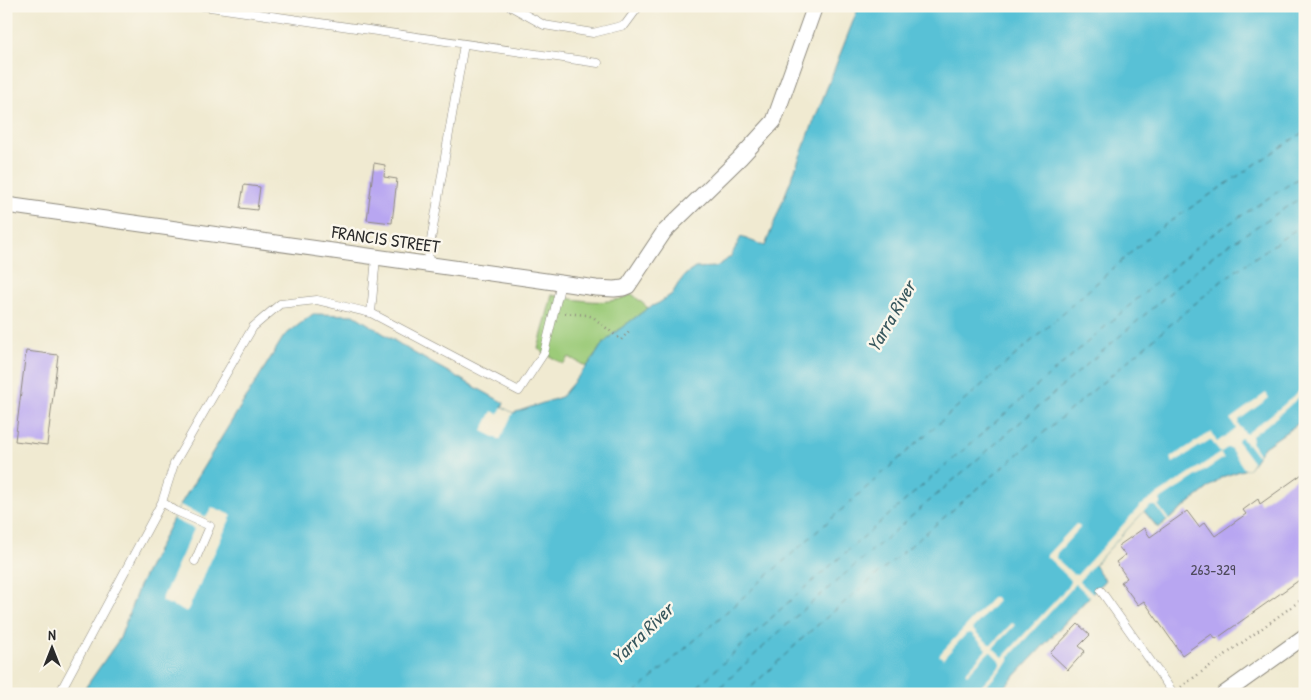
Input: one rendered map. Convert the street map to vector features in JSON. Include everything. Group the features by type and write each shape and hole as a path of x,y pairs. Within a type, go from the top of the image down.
{"street":[{"name":"FRANCIS STREET","path":"6,205 562,283 614,289 623,288 628,286 664,232 740,158 774,121 815,6"},
{"path":"1224,694 1305,636"}],"lane":[{"path":"203,6 598,63"},
{"path":"510,6 544,25 593,33 626,25 639,6"},
{"path":"427,264 464,44"},
{"path":"371,313 376,257"},
{"path":"59,694 162,502 174,464 253,327 280,304 317,300 371,313 519,391 544,353 562,283"},
{"path":"162,502 176,511 210,526 194,560"},
{"path":"1101,591 1173,693"}],"path":[{"path":"562,312 586,315 593,318 621,340 629,331"},
{"path":"1173,693 1305,597"}],"green space":[{"path":"632,294 648,308 613,334 601,346 587,367 569,357 563,364 538,349 552,295 603,301 623,298"}],"water":[{"name":"Yarra River","path":"859,6 1305,6 1305,419 1264,447 1249,468 1222,477 1158,528 1144,511 1094,565 1105,580 998,694 81,694 120,638 139,586 180,505 284,336 313,314 354,315 414,353 504,403 502,407 513,413 561,397 593,359 601,346 613,334 648,308 672,294 685,275 695,268 716,267 725,261 731,256 741,237 765,246"}],"pier":[{"path":"1305,386 1305,392 1252,436 1251,442 1259,454 1257,456 1242,438 1239,439 1238,442 1253,462 1249,468 1245,470 1230,448 1220,453 1210,440 1173,463 1170,458 1211,432 1217,442 1236,428 1230,419 1266,393 1269,398 1239,420 1238,424 1246,434"},
{"path":"502,407 513,413 500,440 482,431 492,411 498,414"},
{"path":"1220,453 1224,458 1160,500 1158,505 1169,520 1167,521 1156,506 1151,506 1145,510 1079,581 1093,594 1090,597 1076,584 1009,657 1009,661 980,693 977,691 1001,665 1001,662 991,652 988,653 967,675 965,673 986,648 971,633 966,634 943,659 939,655 993,597 996,597 998,601 972,629 989,644 992,644 1012,623 1015,625 993,648 1003,657 1066,589 1070,582 1069,578 1046,556 1076,524 1080,528 1057,553 1056,558 1073,574 1077,575 1140,506"},
{"path":"180,505 206,517 212,507 232,515 187,612 161,601 194,529 173,519"}],"building":[{"path":"374,163 385,165 384,177 397,179 392,223 367,220"},
{"path":"244,185 260,187 257,210 240,208"},
{"path":"26,351 58,355 47,445 15,441"},
{"path":"1305,472 1305,576 1216,639 1212,634 1182,655 1144,601 1138,605 1121,582 1127,578 1116,562 1125,555 1118,546 1144,528 1150,537 1187,511 1199,527 1205,522 1215,536 1246,514 1243,510 1258,499 1260,504"},
{"path":"1078,624 1090,635 1079,646 1085,651 1068,670 1050,653"}],"ferry route":[{"path":"634,694 1153,233 1305,131"},
{"path":"690,694 783,607 1206,239 1305,174"},
{"path":"713,694 794,618 1216,253 1305,195"},
{"path":"744,694 806,635 1224,279 1305,223"}]}
